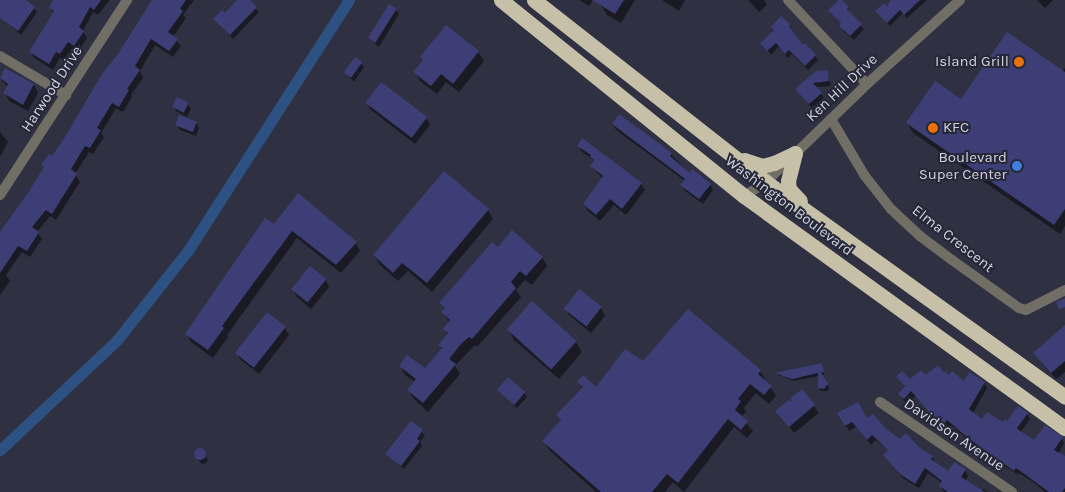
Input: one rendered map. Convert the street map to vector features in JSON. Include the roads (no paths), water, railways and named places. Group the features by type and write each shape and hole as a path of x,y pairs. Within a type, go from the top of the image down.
{"highway":[{"name":"Washington Boulevard","path":"501,0 744,196 1065,428"},
{"name":"Washington Boulevard","path":"534,0 766,182 1065,397"},
{"path":"715,142 745,161 762,166 774,163 795,153"},
{"path":"795,153 789,170 789,188 816,219"}],"street":[{"name":"Harwood Drive","path":"0,194 127,0"},
{"path":"788,0 867,84"},
{"name":"Ken Hill Drive","path":"744,196 766,182 867,84 960,0"},
{"path":"0,56 66,95"},
{"name":"Elma Crescent","path":"831,119 865,176 891,209 920,236 961,267 1019,308 1026,310 1065,290"},
{"name":"Davidson Avenue","path":"880,402 1012,492"}],"waterway":[{"path":"0,450 117,340 189,249 349,0"}],"place":[{"name":"Island Grill","path":"1019,62"},
{"name":"KFC","path":"933,128"},
{"name":"Boulevard Super Center","path":"1017,166"}]}
